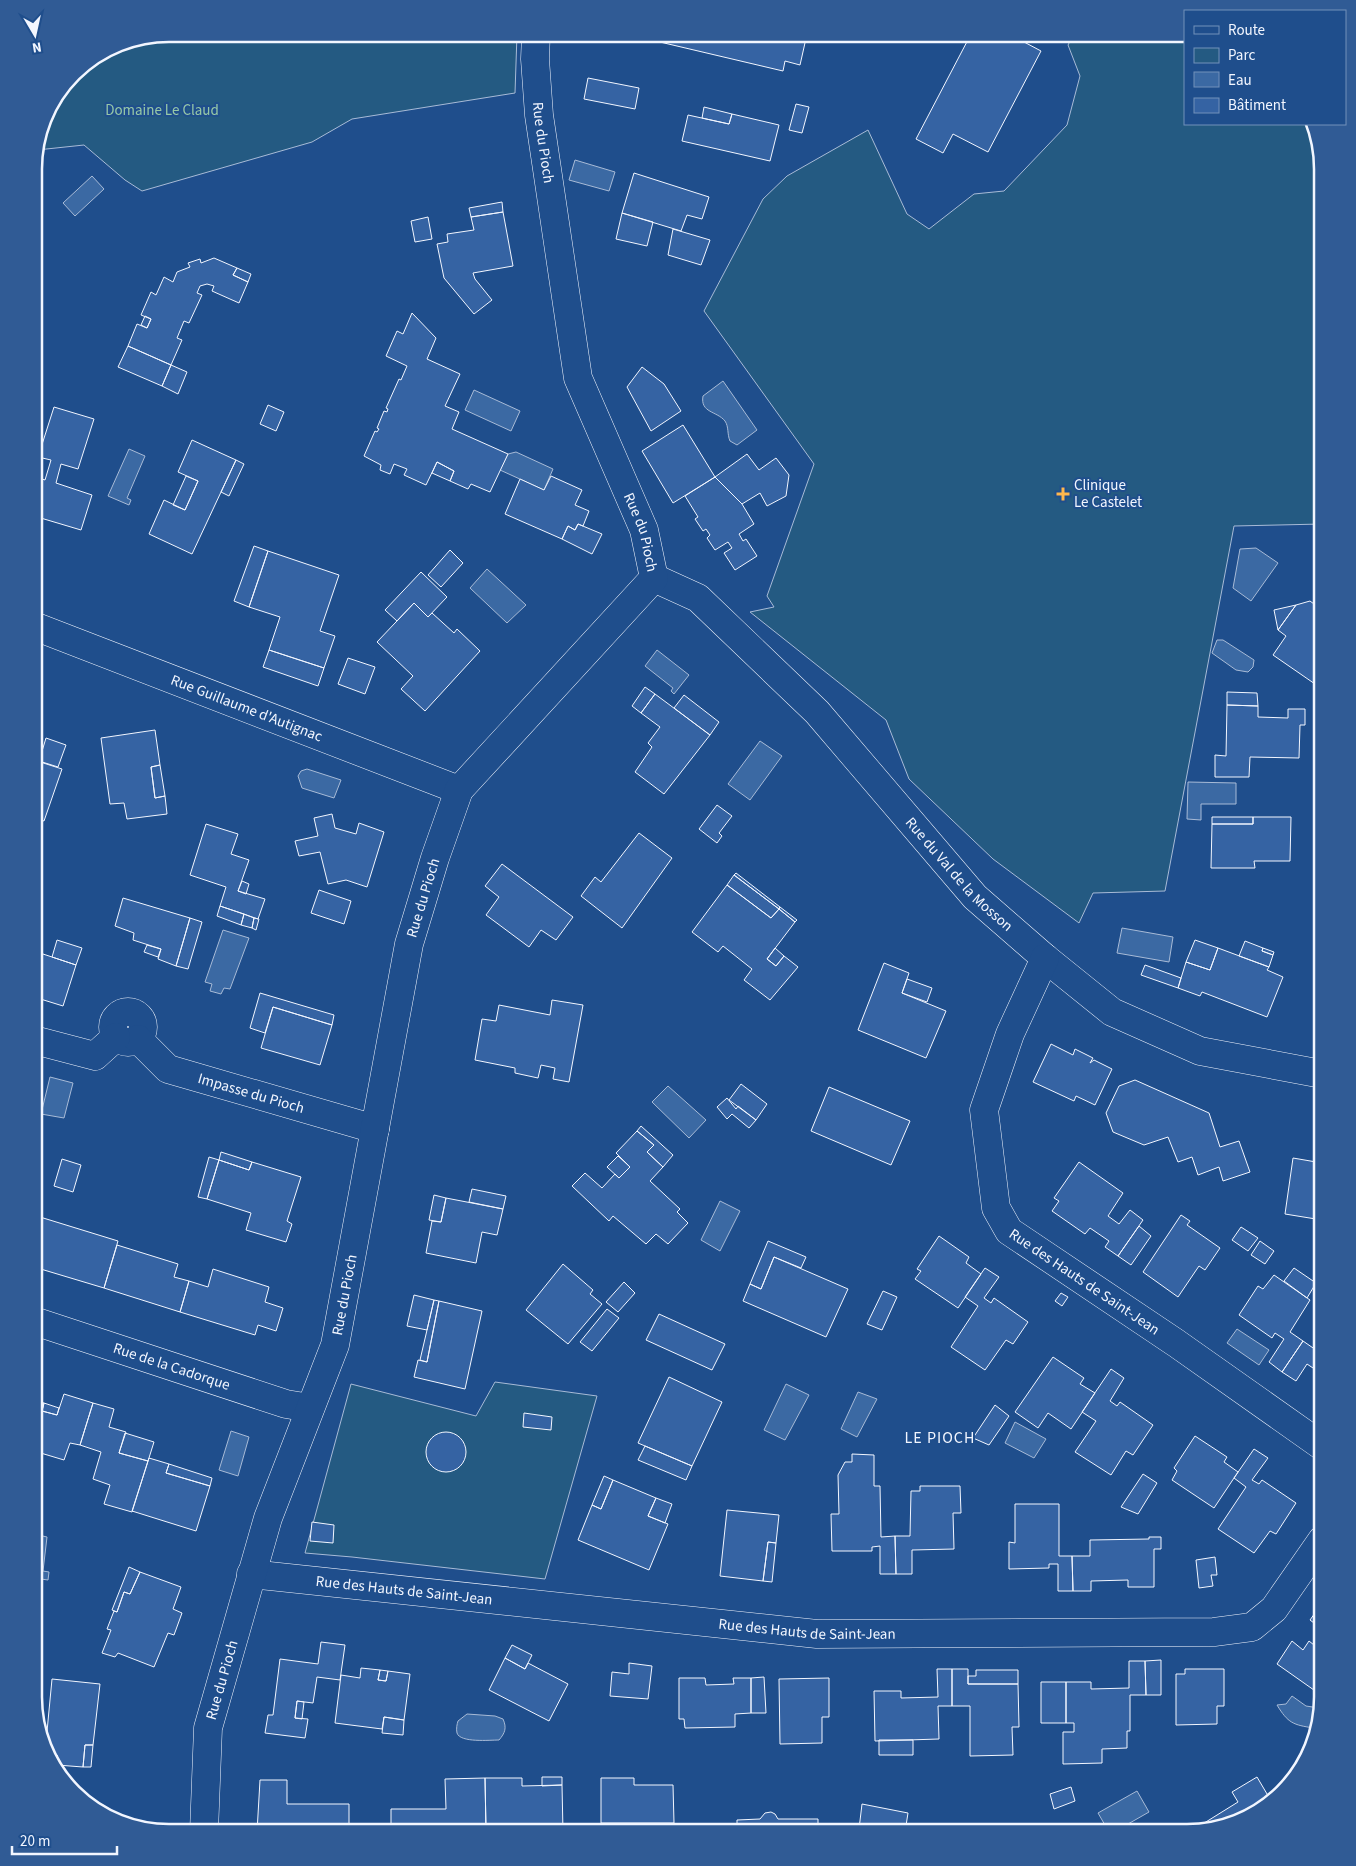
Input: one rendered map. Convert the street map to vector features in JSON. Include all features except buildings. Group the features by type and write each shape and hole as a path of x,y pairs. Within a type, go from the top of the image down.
{"street":[{"name":"Rue du Pioch","path":"204,1823 208,1728 250,1574 268,1518 335,1346 409,944 458,790 654,578 644,530 578,378 539,115 536,42"},
{"name":"Rue du Val de la Mosson","path":"654,578 698,598 818,712 974,897 1112,1012 1200,1051 1314,1072"},
{"name":"Rue Guillaume d'Autignac","path":"43,629 458,790"},
{"name":"Rue des Hauts de Saint-Jean","path":"1045,958 1010,1034 984,1110 996,1208 1009,1231 1176,1343 1314,1440"},
{"name":"Impasse du Pioch","path":"42,1042 95,1056 127,1038 168,1069 375,1129"},
{"name":"Rue de la Cadorque","path":"42,1324 286,1404 310,1408"},
{"name":"Rue des Hauts de Saint-Jean","path":"250,1574 817,1634 1214,1632 1252,1627 1274,1610 1314,1552"}],"green space":[{"name":"Domaine Le Claud","path":"170,42 517,42 515,93 352,119 312,142 142,191 125,180 84,145 45,149 52,121 60,106 74,86 99,64 129,49 145,45"},
{"name":"Clinique Le Castelet","path":"1069,43 1184,43 1184,125 1305,125 1314,170 1314,524 1234,526 1165,891 1093,893 1079,923 993,859 909,779 886,720 750,612 774,607 767,596 814,464 704,311 763,199 787,176 868,130 907,214 929,229 974,194 1004,191 1067,125 1080,76 1068,45"},
{"path":"495,1382 597,1396 545,1579 305,1553 351,1384 476,1416"}],"water":[{"path":"575,160 615,172 609,191 569,180"},
{"path":"92,176 104,189 75,216 63,203"},
{"path":"723,381 757,430 737,445 730,441 725,421 707,409 703,402 703,396"},
{"path":"474,390 520,411 511,431 465,410"},
{"path":"129,449 145,456 127,498 131,500 129,505 108,496"},
{"path":"516,452 553,469 544,490 500,470 508,454"},
{"path":"1256,548 1278,563 1251,601 1233,588 1240,549"},
{"path":"487,569 526,605 507,623 470,588"},
{"path":"1217,640 1223,640 1254,660 1253,667 1248,672 1236,670 1212,653"},
{"path":"657,650 689,675 674,694 671,691 673,688 645,666"},
{"path":"760,741 782,756 750,800 728,784"},
{"path":"307,769 341,780 334,798 302,788 298,776 301,771"},
{"path":"1188,782 1236,783 1236,804 1201,804 1201,820 1187,819"},
{"path":"1122,928 1173,937 1169,962 1117,953"},
{"path":"223,930 249,938 230,989 224,988 221,994 210,991 212,984 205,982"},
{"path":"50,1077 73,1083 64,1118 42,1114"},
{"path":"668,1086 706,1120 689,1138 652,1102"},
{"path":"720,1201 740,1211 720,1251 701,1240"},
{"path":"1237,1329 1269,1350 1259,1365 1227,1343"},
{"path":"786,1384 809,1395 785,1440 764,1430"},
{"path":"858,1392 877,1399 857,1437 841,1429"},
{"path":"1015,1422 1046,1439 1034,1458 1005,1443"},
{"path":"231,1431 249,1437 238,1476 219,1470"},
{"path":"42,1536 47,1537 43,1571 49,1572 48,1580 42,1579"},
{"path":"1292,1696 1306,1706 1313,1707 1309,1727 1301,1726 1288,1719 1277,1705 1286,1704"},
{"path":"467,1714 495,1716 503,1719 505,1730 503,1735 499,1740 469,1740 459,1736 457,1733 458,1721"},
{"path":"1137,1791 1149,1812 1128,1824 1104,1824 1098,1813"}],"place":[{"name":"Clinique Le Castelet","path":"1063,494"}],"district":[{"name":"LE PIOCH","path":"940,1437"}]}
